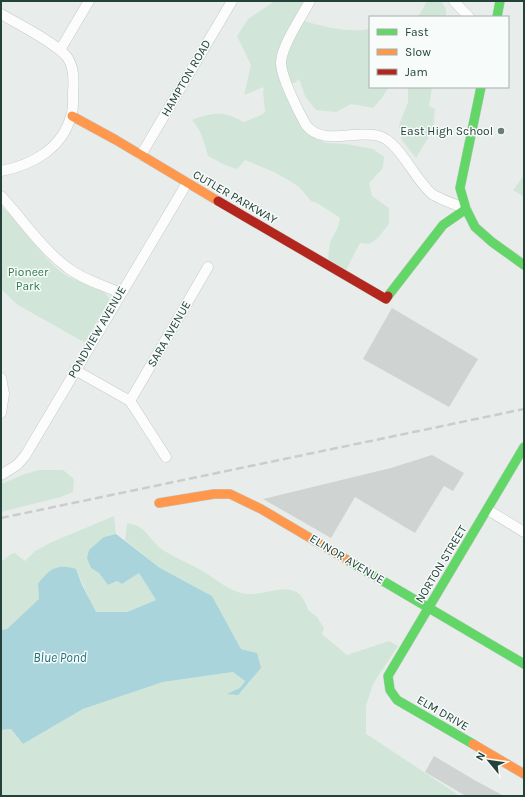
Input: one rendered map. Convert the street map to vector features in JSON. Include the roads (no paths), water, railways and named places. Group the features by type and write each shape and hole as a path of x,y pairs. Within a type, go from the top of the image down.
{"street":[{"path":"60,50 89,1"},
{"name":"HAMPTON ROAD","path":"141,155 232,1"},
{"path":"310,1 292,33 281,62 285,78 306,125 311,130 323,136 372,134 385,138 396,148 432,194 466,209"},
{"path":"454,1 468,16"},
{"path":"497,16 500,1"},
{"path":"1,14 60,50 67,57 73,72 74,86 72,116 63,135 54,146 28,163 1,171"},
{"path":"481,88 460,188 466,209 475,227 492,242 524,265"},
{"name":"CUTLER PARKWAY","path":"72,116 386,299 443,225 466,209"},
{"name":"PONDVIEW AVENUE","path":"1,475 17,465 25,456 120,293 187,183"},
{"path":"1,196 48,249 68,269 80,276 120,293"},
{"name":"SARA AVENUE","path":"130,401 208,267"},
{"path":"76,370 130,401 166,457"},
{"path":"1,378 4,394 1,413"},
{"name":"NORTON STREET","path":"392,696 388,684 388,676 488,510 524,447"},
{"name":"ELINOR AVENUE","path":"159,503 223,493 237,496 303,532 524,664"},
{"path":"488,510 524,532"},
{"name":"ELM DRIVE","path":"392,696 403,704 524,774"}],"water":[{"name":"Blue Pond","path":"116,534 160,568 212,596 241,649 257,653 261,668 238,695 227,694 240,688 245,681 233,672 163,682 83,709 23,744 11,729 1,730 1,630 7,629 39,599 38,584 46,574 59,567 76,569 82,585 96,612 127,612 156,600 139,573 122,584 117,581 108,585 99,573 91,568 87,558 89,550 104,537"}],"railway":[{"path":"1,518 524,409"}],"place":[{"name":"East High School","path":"501,131"}],"park label":[{"name":"Pioneer Park","path":"28,279"}]}
